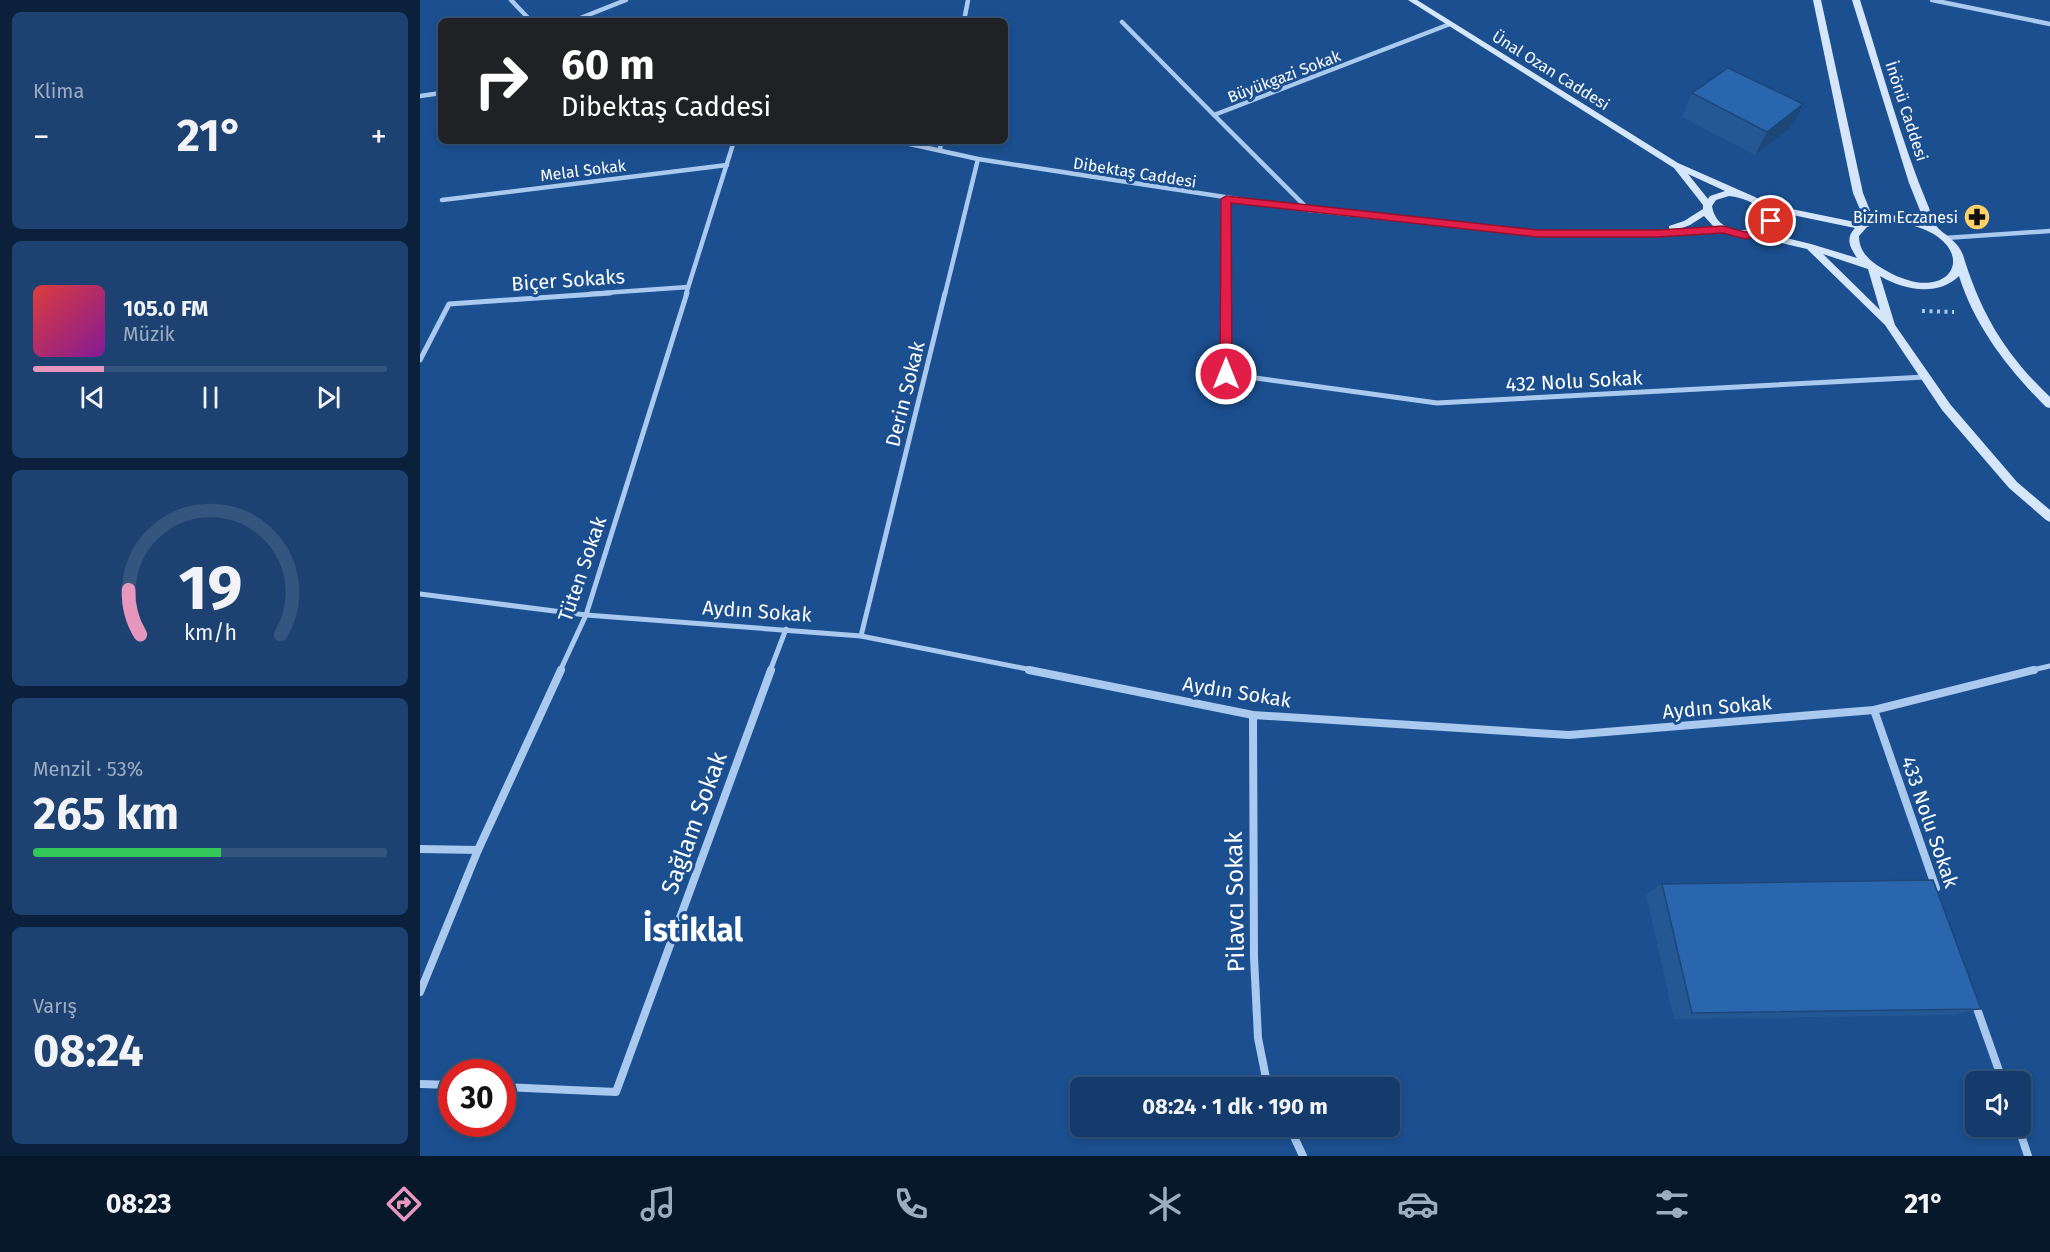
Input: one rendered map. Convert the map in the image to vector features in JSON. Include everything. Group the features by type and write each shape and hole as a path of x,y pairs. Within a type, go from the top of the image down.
{"main road":[{"name":"Ünal Ozan Caddesi","path":"1412,0 1675,165"},
{"path":"1817,0 1865,224"},
{"name":"İnönü Caddesi","path":"1856,0 1914,183 1933,230"},
{"path":"1675,165 1749,197 1766,207 1865,224 1899,219 1917,222 1933,230 1945,238 1959,256 1966,288 1978,312 2034,389 2050,404"},
{"path":"1675,165 1706,208 1708,218 1723,230"},
{"path":"1658,234 1687,223 1706,208 1711,198 1718,195 1739,194"},
{"path":"1755,234 1769,227 1770,214 1766,207"},
{"path":"1865,224 1855,234 1854,244 1858,254 1870,267 1890,326"},
{"path":"1658,234 1723,230 1745,235 1755,234 1810,247 1870,267 1897,281 1915,286 1932,286 1946,282 1956,275 1960,266"},
{"path":"1810,247 1890,326 1946,407 2013,484 2050,517"}],"street":[{"path":"511,0 528,18"},
{"path":"581,18 626,0"},
{"path":"965,18 968,0"},
{"path":"1932,0 2050,24"},
{"name":"Büyükgazi Sokak","path":"1122,22 1214,115 1450,24"},
{"path":"420,96 438,93"},
{"path":"1214,115 1309,210"},
{"name":"Tüten Sokak","path":"420,992 478,850 586,615 733,144"},
{"name":"Dibektaş Caddesi","path":"911,144 978,159 1309,210 1537,234 1658,234"},
{"path":"940,150 941,144"},
{"name":"Derin Sokak","path":"861,636 978,159"},
{"name":"Melal Sokak","path":"442,200 727,165"},
{"name":"432 Nolu Sokak","path":"1226,199 1226,374 1437,403 1925,377"},
{"path":"1945,238 2050,231"},
{"name":"Biçer Sokaks","path":"420,360 449,304 688,287"},
{"name":"Aydın Sokak","path":"420,594 586,615 861,636 1253,715 1569,735 1874,710 2050,666"},
{"name":"Sağlam Sokak","path":"516,1088 616,1092 786,629"},
{"name":"433 Nolu Sokak","path":"1874,710 1940,901"},
{"name":"Pilavcı Sokak","path":"1253,715 1254,969 1258,1038 1266,1077"},
{"path":"420,849 478,850"},
{"path":"1971,991 1999,1071"},
{"path":"420,1084 438,1085"},
{"path":"1294,1137 1303,1156"},
{"path":"2022,1137 2028,1156"}],"path":[{"path":"1884,310 1978,312"}],"building":[{"path":"1728,68 1803,104 1767,132 1692,93"},
{"path":"1933,880 1981,1009 1692,1013 1662,884"}],"place":[{"name":"Bizim Eczanesi","path":"1977,217"}],"district":[{"name":"İstiklal","path":"693,930"}],"route":[{"path":"1226,374 1226,199 1537,234 1658,234 1723,230 1745,235 1763,231 1769,227 1771,221"}]}
